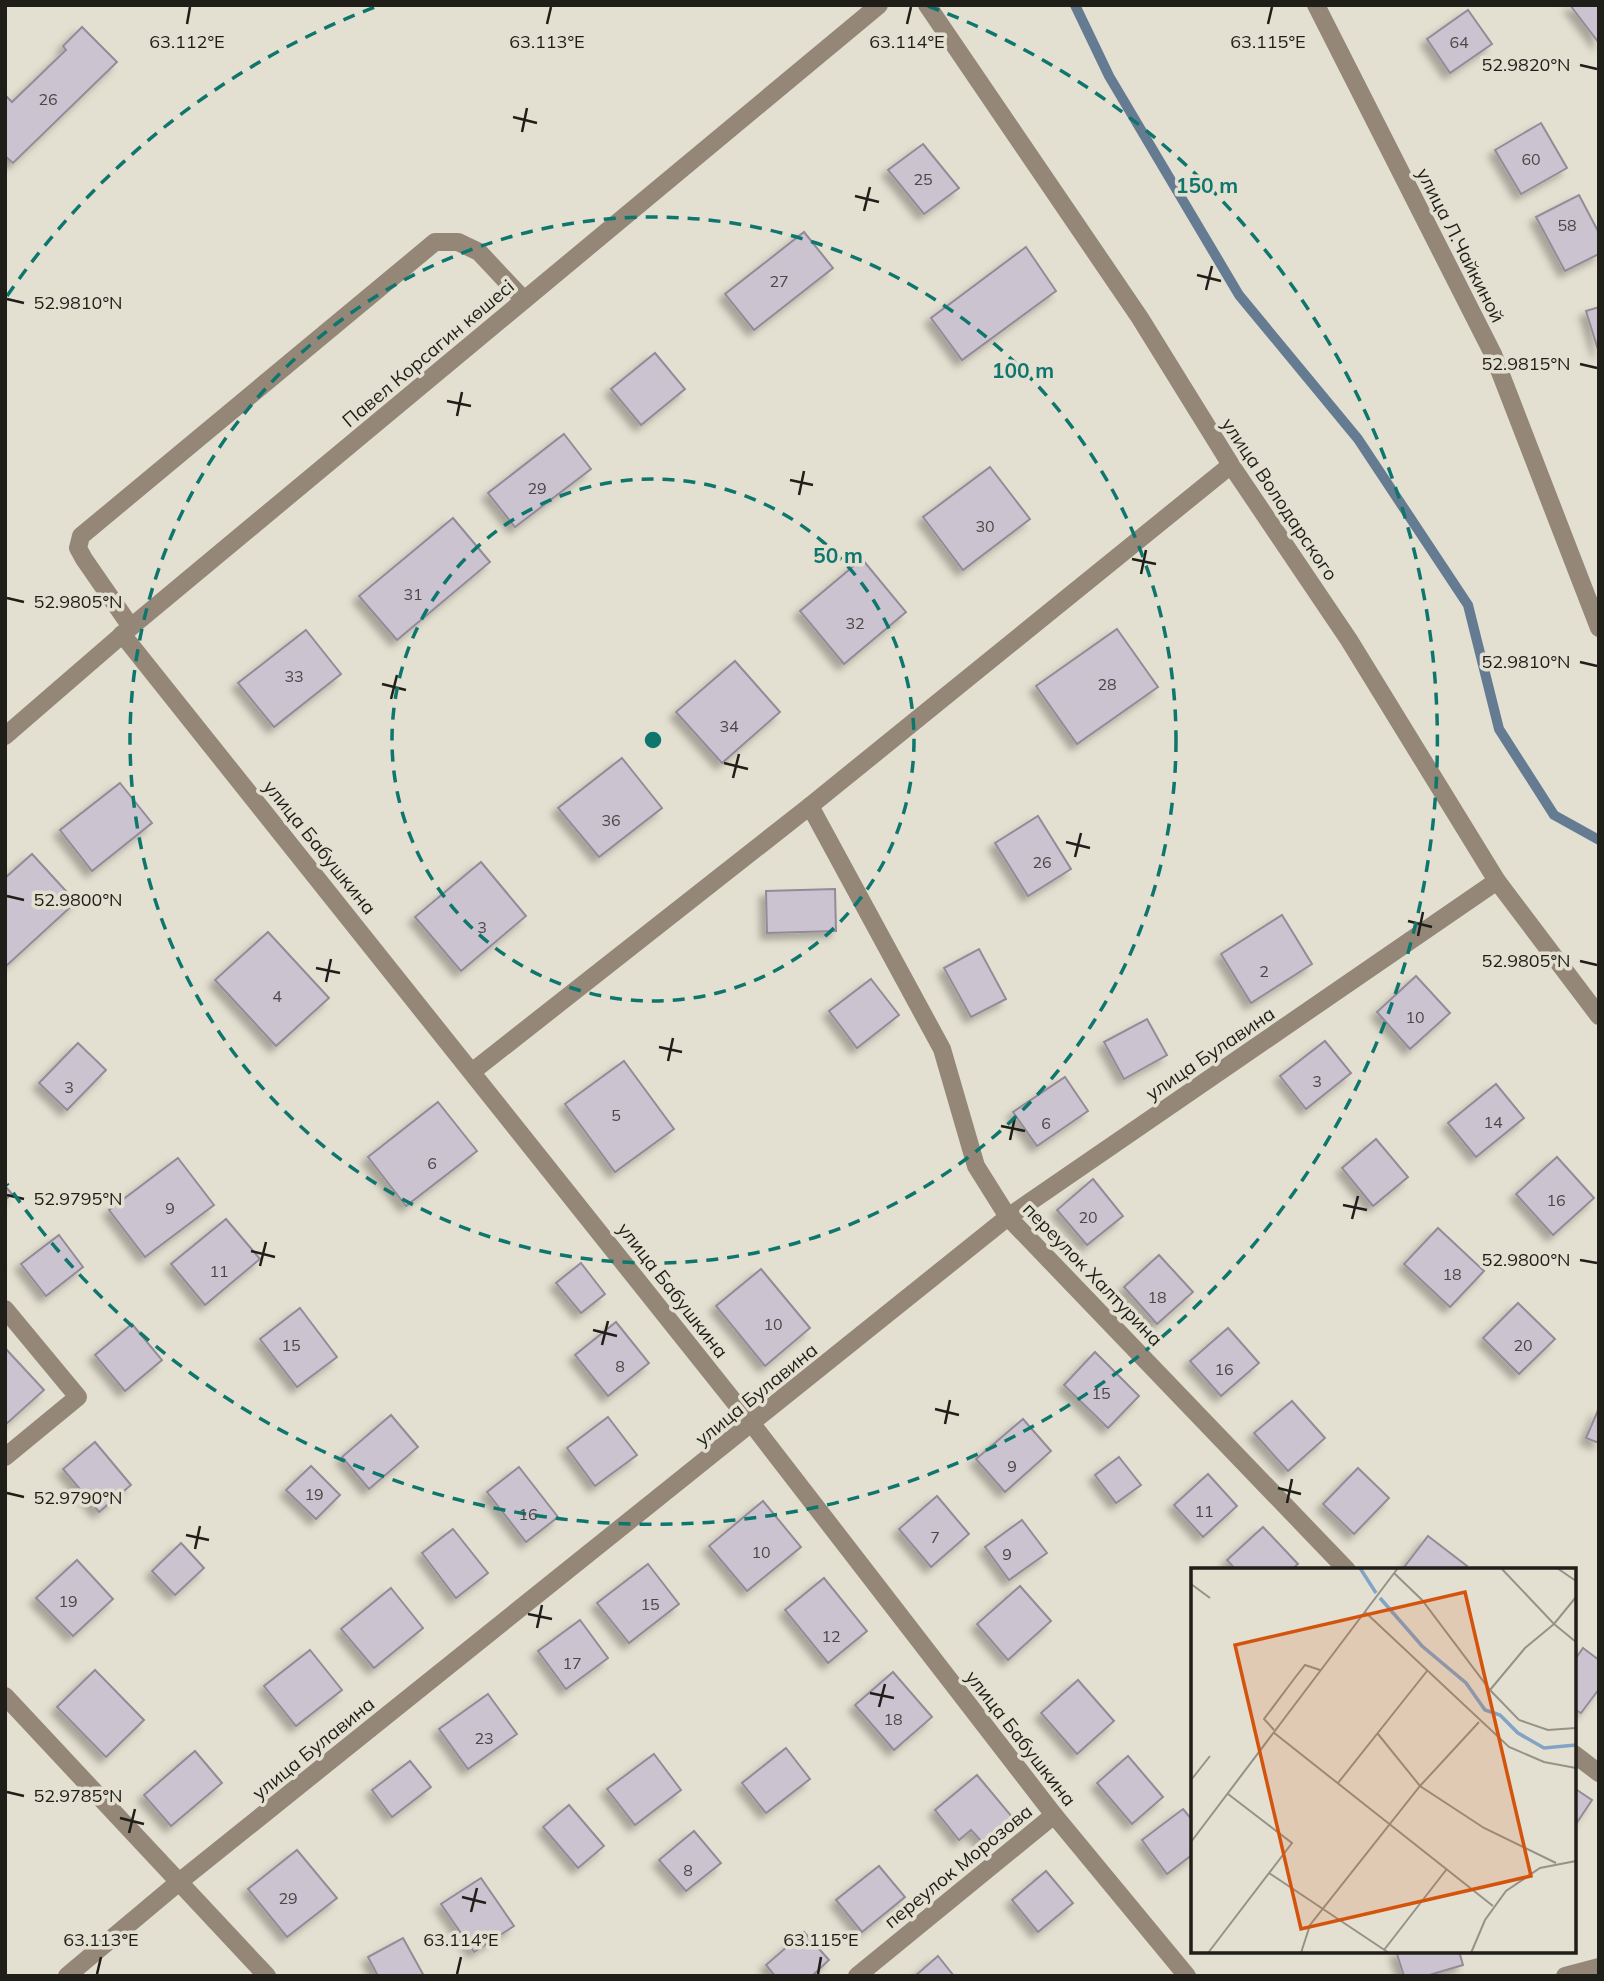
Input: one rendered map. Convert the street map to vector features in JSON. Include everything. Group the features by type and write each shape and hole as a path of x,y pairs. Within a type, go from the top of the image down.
{"street":[{"name":"Павел Корсагин көшесі","path":"5,736 127,630 879,5"},
{"name":"улица Володарского","path":"927,5 1140,318 1231,465 1349,640 1497,881 1599,1016"},
{"name":"улица Л.Чайкиной","path":"1316,5 1493,354 1599,628"},
{"name":"улица Бабушкина","path":"524,300 479,252 458,242 435,242 81,536 78,548 127,630 752,1424 1054,1815 1187,1976"},
{"path":"472,1071 810,806 1231,465"},
{"name":"переулок Халтурина","path":"810,806 942,1049 976,1166 1008,1217 1345,1568"},
{"name":"улица Булавина","path":"67,1976 179,1882 1008,1217 1497,881"},
{"path":"5,1309 78,1396 5,1457"},
{"path":"5,1696 267,1976"},
{"path":"1576,1756 1599,1773"},
{"name":"переулок Морозова","path":"857,1976 1054,1815"},
{"path":"1565,1976 1599,1967"}],"building":[{"path":"1570,5 1599,5 1599,43"},
{"path":"1468,10 1492,44 1450,73 1427,39"},
{"path":"82,27 117,62 13,163 5,156 5,95 12,102 66,50 63,46"},
{"path":"1541,123 1567,168 1521,194 1495,150"},
{"path":"923,144 959,188 924,214 888,170"},
{"path":"1579,195 1599,233 1599,254 1565,271 1536,217"},
{"path":"804,232 833,268 754,330 725,294"},
{"path":"1026,247 1056,291 962,360 931,318"},
{"path":"1599,307 1599,353 1586,311"},
{"path":"655,353 685,389 641,425 611,389"},
{"path":"564,434 591,469 515,527 488,493"},
{"path":"990,467 1030,519 963,570 923,517"},
{"path":"453,518 490,562 397,640 359,596"},
{"path":"862,559 906,612 844,664 800,611"},
{"path":"1117,629 1158,687 1077,744 1036,686"},
{"path":"306,630 341,674 274,727 238,683"},
{"path":"735,661 780,712 722,763 676,712"},
{"path":"622,758 662,808 599,857 558,808"},
{"path":"120,783 152,823 92,871 60,830"},
{"path":"1038,816 1071,869 1028,896 995,843"},
{"path":"32,854 76,902 5,967 5,878"},
{"path":"481,862 526,916 461,971 415,917"},
{"path":"835,889 836,931 767,933 766,891"},
{"path":"1282,915 1312,964 1251,1003 1221,954"},
{"path":"268,932 329,998 276,1046 215,980"},
{"path":"979,949 1006,999 971,1017 944,968"},
{"path":"1416,976 1450,1013 1410,1049 1377,1012"},
{"path":"871,979 899,1015 857,1048 829,1011"},
{"path":"1147,1019 1167,1055 1124,1079 1104,1042"},
{"path":"1325,1041 1351,1073 1306,1109 1280,1076"},
{"path":"78,1043 106,1070 67,1110 39,1083"},
{"path":"624,1061 674,1129 615,1172 565,1104"},
{"path":"1065,1077 1088,1111 1037,1146 1013,1112"},
{"path":"1496,1084 1524,1118 1476,1157 1448,1123"},
{"path":"438,1102 477,1151 406,1206 368,1157"},
{"path":"1376,1139 1408,1177 1373,1206 1342,1168"},
{"path":"1557,1157 1594,1198 1553,1235 1516,1194"},
{"path":"178,1158 214,1205 145,1257 109,1210"},
{"path":"1093,1179 1123,1216 1087,1245 1057,1210"},
{"path":"5,1186 12,1194 5,1200"},
{"path":"226,1219 260,1259 205,1305 171,1264"},
{"path":"1438,1228 1484,1271 1450,1307 1404,1264"},
{"path":"59,1235 83,1267 46,1296 21,1264"},
{"path":"1159,1255 1193,1292 1157,1324 1124,1287"},
{"path":"581,1263 605,1294 581,1313 556,1283"},
{"path":"761,1269 810,1328 765,1366 716,1306"},
{"path":"1518,1303 1555,1339 1519,1374 1483,1338"},
{"path":"300,1308 337,1357 297,1387 260,1339"},
{"path":"616,1322 649,1363 608,1396 575,1355"},
{"path":"132,1324 162,1360 125,1391 95,1355"},
{"path":"1228,1328 1259,1363 1221,1396 1190,1361"},
{"path":"5,1348 44,1390 5,1425"},
{"path":"1095,1352 1139,1396 1108,1428 1064,1385"},
{"path":"1292,1401 1325,1438 1288,1471 1254,1433"},
{"path":"1599,1408 1599,1443 1586,1438"},
{"path":"391,1415 418,1447 369,1489 342,1457"},
{"path":"608,1417 637,1455 595,1486 567,1448"},
{"path":"1023,1419 1051,1451 1005,1492 976,1459"},
{"path":"95,1442 131,1485 99,1512 63,1469"},
{"path":"1119,1457 1141,1485 1116,1503 1095,1475"},
{"path":"311,1466 340,1495 316,1519 286,1490"},
{"path":"519,1467 558,1517 526,1542 487,1492"},
{"path":"1358,1468 1389,1498 1354,1534 1323,1504"},
{"path":"1208,1474 1237,1506 1203,1537 1174,1505"},
{"path":"937,1496 969,1534 931,1567 899,1529"},
{"path":"763,1501 801,1547 747,1591 709,1546"},
{"path":"1022,1520 1047,1553 1009,1580 985,1547"},
{"path":"1263,1527 1298,1564 1293,1568 1234,1568 1227,1560"},
{"path":"453,1529 488,1573 456,1598 422,1553"},
{"path":"1428,1536 1467,1566 1466,1568 1404,1568"},
{"path":"181,1543 204,1568 175,1595 152,1571"},
{"path":"77,1560 113,1599 73,1636 36,1598"},
{"path":"648,1564 679,1604 629,1643 597,1603"},
{"path":"824,1578 867,1631 828,1663 785,1610"},
{"path":"1020,1586 1051,1621 1008,1660 977,1624"},
{"path":"391,1588 423,1628 374,1668 341,1629"},
{"path":"580,1620 608,1658 566,1689 538,1651"},
{"path":"1583,1648 1599,1660 1599,1689 1581,1713 1576,1710 1576,1658"},
{"path":"310,1650 342,1690 296,1726 264,1686"},
{"path":"95,1670 144,1720 106,1757 57,1707"},
{"path":"893,1672 932,1717 894,1750 855,1705"},
{"path":"1078,1680 1114,1721 1077,1754 1041,1713"},
{"path":"488,1694 517,1734 468,1769 439,1729"},
{"path":"786,1748 810,1779 766,1813 742,1783"},
{"path":"195,1751 222,1783 171,1826 144,1795"},
{"path":"654,1754 681,1790 635,1825 607,1789"},
{"path":"1128,1756 1163,1797 1132,1824 1097,1783"},
{"path":"410,1761 431,1787 392,1817 372,1790"},
{"path":"977,1775 1013,1818 983,1843 971,1830 959,1840 935,1810"},
{"path":"1576,1789 1592,1800 1576,1824"},
{"path":"569,1805 604,1846 578,1868 543,1827"},
{"path":"1183,1809 1191,1819 1191,1856 1167,1874 1142,1840"},
{"path":"694,1831 721,1863 686,1891 659,1860"},
{"path":"297,1850 337,1898 287,1937 248,1889"},
{"path":"879,1866 905,1897 862,1932 836,1900"},
{"path":"1046,1871 1073,1903 1038,1932 1012,1900"},
{"path":"481,1878 514,1926 474,1952 441,1904"},
{"path":"804,1932 829,1960 812,1976 775,1976 766,1965"},
{"path":"403,1938 424,1976 378,1976 368,1957"},
{"path":"1397,1953 1460,1953 1463,1965 1426,1976 1404,1976"},
{"path":"938,1956 954,1976 915,1976"}],"waterway":[{"path":"1075,5 1109,76 1239,295 1358,439 1468,605 1499,729 1554,815 1599,840"}]}
